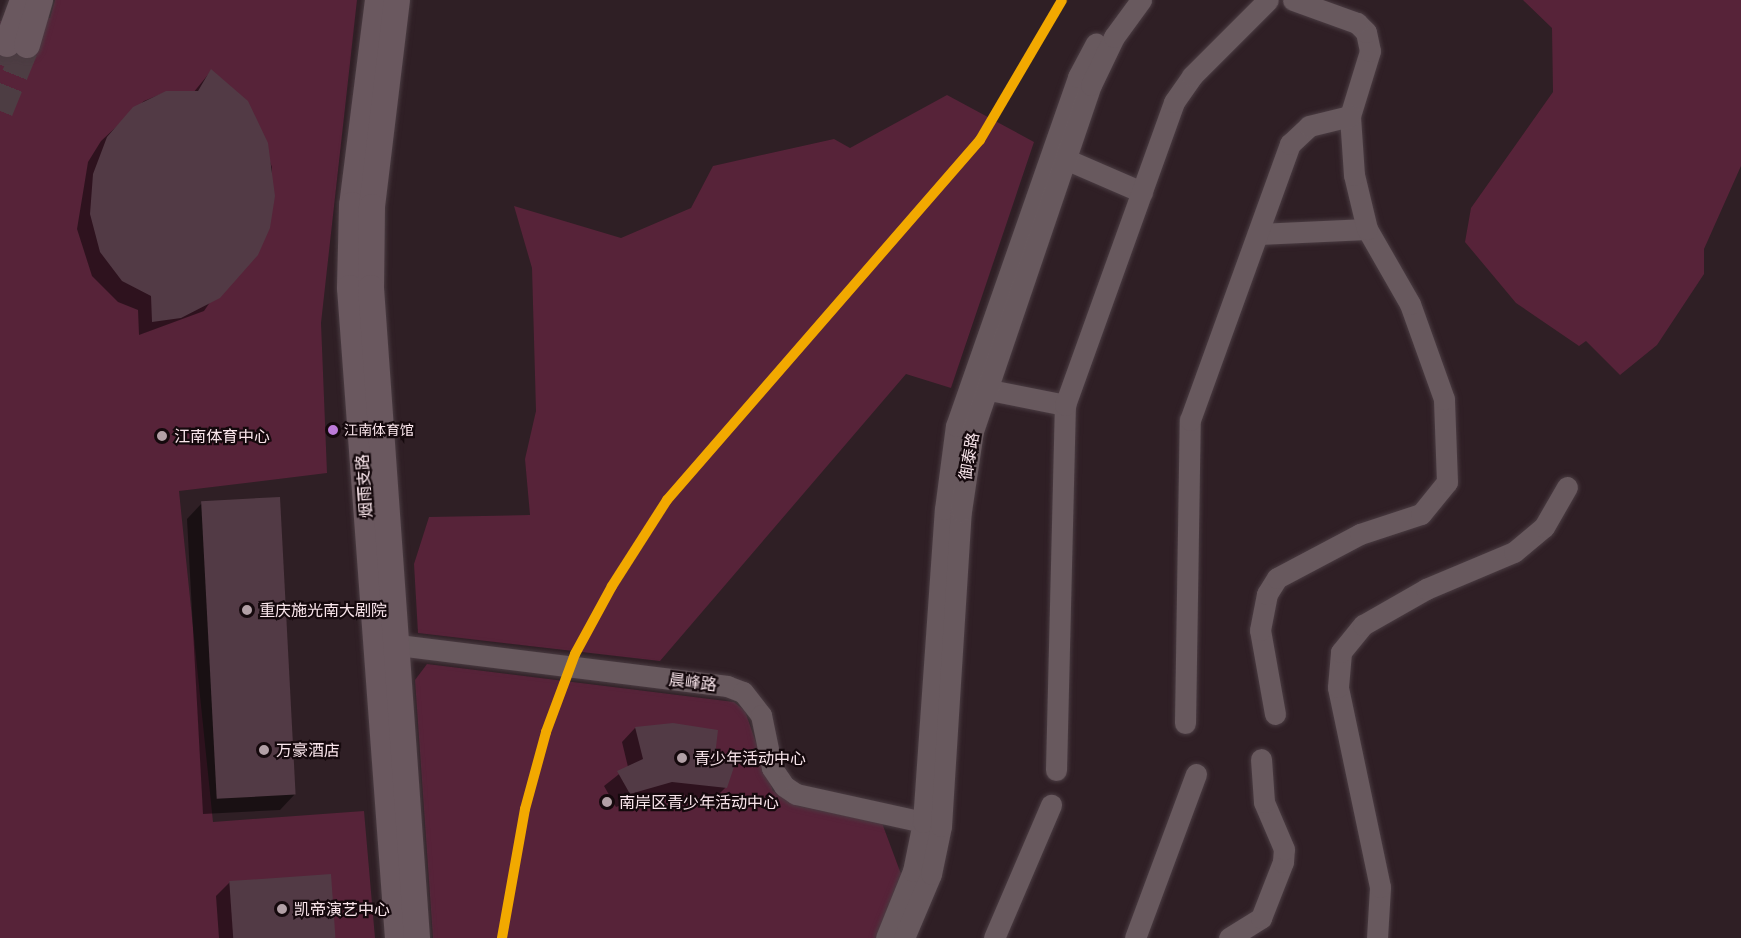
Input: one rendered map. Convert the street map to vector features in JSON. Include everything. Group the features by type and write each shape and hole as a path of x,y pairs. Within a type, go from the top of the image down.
{"main road":[{"path":"0,0 12,0"},
{"path":"23,0 17,45 40,0"},
{"name":"烟雨支路","path":"378,0 352,205 350,288 417,938"},
{"name":"烟雨支路","path":"397,0 372,207 372,276 398,938"}],"street":[{"name":"御泰路","path":"886,938 932,824 961,512 985,389 1058,156 1078,77 1125,0"},
{"name":"御泰路","path":"903,938 930,874 945,509 956,426 1058,156 1114,37 1141,0"},
{"path":"1056,770 1065,405 1174,102 1192,76 1268,0"},
{"path":"1275,714 1260,630 1266,594 1277,578 1360,534 1421,514 1447,482 1443,399 1410,304 1367,229 1354,175 1350,116 1370,51 1366,32 1357,23 1293,0"},
{"path":"1185,723 1190,571 1186,443 1290,144 1309,126 1350,116"},
{"path":"1058,156 1142,192"},
{"path":"1258,234 1367,229"},
{"path":"985,389 1065,405"},
{"path":"1377,938 1380,887 1338,687 1341,652 1363,625 1426,589 1514,552 1544,527 1567,487"},
{"name":"晨峰路","path":"386,643 727,686 743,692 761,715 772,768 784,786 932,824"},
{"path":"1229,938 1261,918 1283,862 1284,849 1264,802 1261,759"},
{"path":"1135,938 1196,774"},
{"path":"994,938 1051,805"}],"shaded area":[{"name":"江南体育中心","path":"55,0 357,0 321,323 327,473 179,491 213,822 364,811 375,938 0,938 0,21 50,18"},
{"path":"1523,0 1741,0 1741,166 1704,249 1704,274 1657,345 1620,375 1586,341 1579,346 1516,303 1465,242 1471,208 1553,92 1552,28"},
{"path":"947,95 1034,142 951,388 906,374 660,661 418,633 414,564 429,517 530,515 525,459 536,411 532,268 514,206 621,238 691,208 713,166 834,139 850,148"},
{"name":"南岸区青少年活动中心","path":"427,664 734,702 745,711 773,791 798,806 882,823 901,874 876,938 433,938 415,680"}],"building":[{"path":"211,69 248,101 268,143 275,196 270,228 258,255 220,298 181,318 152,322 151,296 122,281 100,252 90,214 93,174 107,137 133,107 166,91 198,91"},
{"name":"重庆施光南大剧院","path":"280,497 296,795 217,799 201,501"},
{"name":"青少年活动中心","path":"673,723 718,730 715,756 736,761 727,788 672,782 630,794 617,771 643,759 635,727"},
{"name":"凯帝演艺中心","path":"331,874 335,938 233,938 229,881"}],"tunnel":[{"path":"0,65 7,44"},
{"path":"0,111 27,45"}],"transit line":[{"path":"502,938 525,809 546,732 575,654 612,586 667,500 980,140 1062,0"}],"place":[{"name":"江南体育馆","path":"333,430"},
{"name":"江南体育中心","path":"162,436"},
{"name":"重庆施光南大剧院","path":"247,610"},
{"name":"万豪酒店","path":"264,750"},
{"name":"青少年活动中心","path":"682,758"},
{"name":"南岸区青少年活动中心","path":"607,802"},
{"name":"凯帝演艺中心","path":"282,909"}]}
